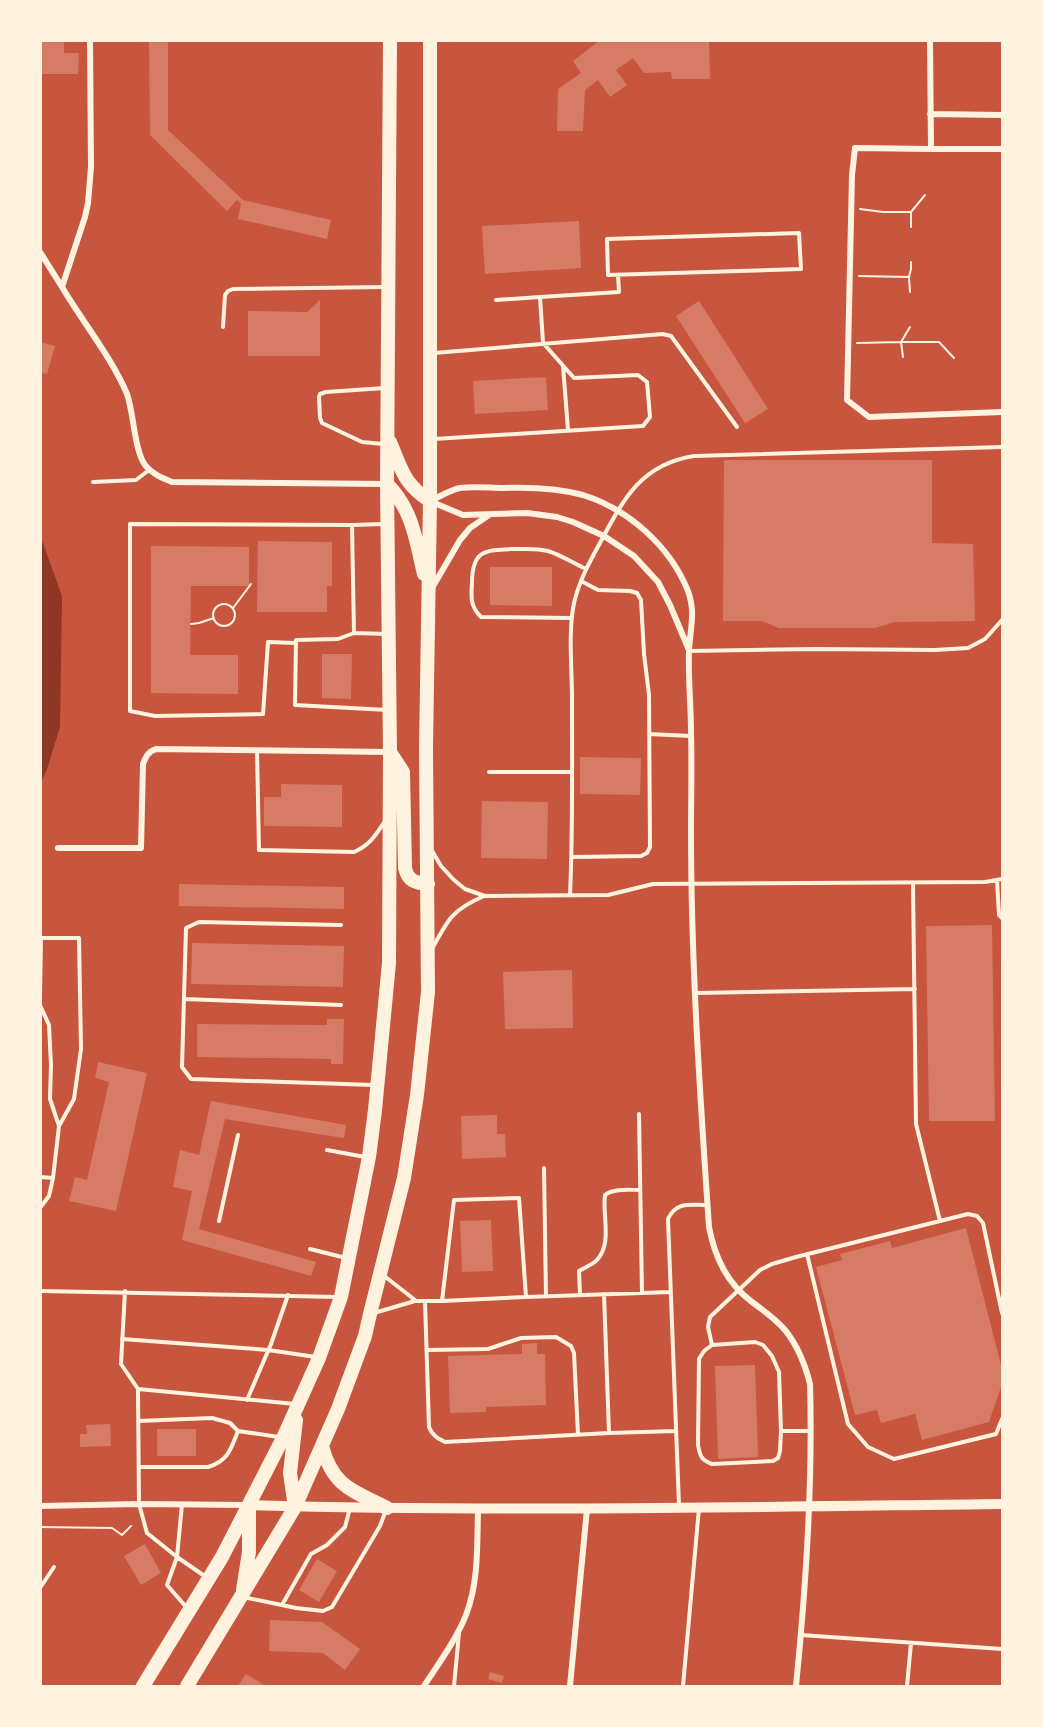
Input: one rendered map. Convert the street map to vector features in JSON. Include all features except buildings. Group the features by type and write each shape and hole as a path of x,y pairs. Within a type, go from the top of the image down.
{"highway":[{"path":"143,1686 209,1579 249,1505 283,1438 319,1358 341,1297 369,1157 389,963 390,752 387,484 390,40"},
{"path":"188,1686 295,1507 338,1409 365,1336 381,1273 404,1178 417,1095 427,1004 428,957 426,748 430,501 430,40"},
{"path":"388,441 406,480 430,501"},
{"path":"387,484 398,495 408,512 429,594"},
{"path":"390,752 403,772 407,875 417,883 428,884"},
{"path":"295,1507 290,1473 299,1404"},
{"path":"322,1446 329,1466 344,1486 387,1508"},
{"path":"242,1597 249,1552 249,1505"}],"street":[{"path":"62,287 85,217 90,187 90,40"},
{"path":"930,40 931,149"},
{"path":"930,114 1002,115"},
{"path":"1002,149 855,148 852,175 847,400 868,417 1002,412"},
{"path":"40,252 118,375 127,394 140,456 149,470 172,482 387,484"},
{"path":"430,501 460,488 539,488 558,490 599,501 649,534 662,548 681,576 692,605 693,619 689,651 692,736 691,883 709,1227 716,1258 725,1274 738,1289 785,1330 806,1366 810,1384 809,1506 796,1686"},
{"path":"430,501 463,515 527,513 557,517 603,536 634,556 658,582 689,651"},
{"path":"429,594 460,540 470,528 491,514"},
{"path":"58,848 141,848 143,764 146,756 156,749 390,752"},
{"path":"40,1506 182,1504 351,1508 587,1509 1002,1504"},
{"path":"424,1686 459,1631 466,1614 475,1578 478,1509"},
{"path":"570,1686 587,1509"}],"lane":[{"path":"800,233 801,269 618,275 608,275 607,239 800,233"},
{"path":"496,300 619,292 618,275"},
{"path":"223,327 225,295 233,288 389,287"},
{"path":"430,439 643,426 650,417 647,382 638,375 574,378 562,365 543,343 540,297"},
{"path":"430,353 663,334 671,336 737,427"},
{"path":"562,365 568,430"},
{"path":"388,441 362,442 322,423 319,397 320,394 326,392 389,388"},
{"path":"570,895 572,618 586,569 617,511 630,492 646,476 667,462 694,456 1002,447"},
{"path":"93,482 136,480 149,470"},
{"path":"296,643 267,642 263,714 155,716 130,711 130,524 388,524"},
{"path":"352,525 354,633"},
{"path":"572,618 481,617 471,603 472,566 476,559 490,550 534,549 556,554 586,569"},
{"path":"572,857 641,856 647,853 650,847 649,696 641,600 637,593 597,590 581,581"},
{"path":"689,651 968,648 986,639 1002,620"},
{"path":"389,634 354,633 338,639 296,640 295,705 389,710"},
{"path":"649,734 692,736"},
{"path":"257,750 259,850 354,852 364,847 372,839 389,814"},
{"path":"489,772 572,772"},
{"path":"428,845 441,866 454,880 465,889 485,896 608,895 653,884 985,882 1000,879 999,915 1002,918"},
{"path":"913,883 916,1124 940,1221"},
{"path":"428,957 454,913 466,904 485,896"},
{"path":"341,925 199,922 186,928 182,1067 190,1079 378,1085"},
{"path":"40,997 41,938 79,938 81,1049 74,1099 59,1126 50,1196 40,1208"},
{"path":"695,993 915,989"},
{"path":"184,999 341,1005"},
{"path":"40,1005 49,1025 50,1099 59,1126"},
{"path":"639,1114 642,1293"},
{"path":"219,1221 238,1135"},
{"path":"327,1150 369,1157"},
{"path":"544,1168 546,1296"},
{"path":"40,1177 53,1178"},
{"path":"580,1295 579,1271 596,1261 602,1253 605,1237 605,1195 607,1192 617,1190 640,1190"},
{"path":"442,1301 454,1200 519,1198 526,1296"},
{"path":"679,1507 668,1220 676,1207 708,1205"},
{"path":"712,1345 708,1327 710,1317 760,1270 772,1264 807,1254 968,1214 977,1216 982,1223 1002,1313"},
{"path":"310,1249 350,1259"},
{"path":"807,1254 848,1424 868,1447 894,1459 996,1434 1002,1419"},
{"path":"381,1273 416,1301"},
{"path":"40,1291 341,1297"},
{"path":"125,1291 121,1364 138,1389 139,1504 147,1533 209,1579"},
{"path":"370,1314 416,1301 671,1292"},
{"path":"604,1294 609,1433"},
{"path":"247,1400 288,1295"},
{"path":"425,1301 429,1427 431,1433 437,1438 446,1442 676,1431"},
{"path":"427,1350 488,1349 521,1338 555,1337 563,1340 571,1346 574,1353 578,1435"},
{"path":"122,1339 268,1350 319,1358"},
{"path":"756,1341 763,1345 772,1356 778,1372 781,1431 780,1451 778,1458 773,1461 712,1464 700,1457 698,1445 699,1359 712,1345 756,1341"},
{"path":"138,1389 299,1404"},
{"path":"138,1421 212,1418 230,1423 238,1431 283,1438"},
{"path":"139,1467 208,1467 217,1464 228,1454 238,1431"},
{"path":"781,1431 810,1431"},
{"path":"182,1504 177,1557 167,1585 190,1611"},
{"path":"683,1686 699,1507"},
{"path":"282,1605 312,1554 327,1545 345,1527 351,1508"},
{"path":"242,1597 323,1611 332,1606 380,1526 387,1508"},
{"path":"40,1588 54,1567"},
{"path":"454,1686 459,1631"},
{"path":"801,1635 1002,1649"},
{"path":"907,1686 911,1643"}],"path":[{"path":"911,227 911,212 925,195"},
{"path":"851,208 883,212 911,212"},
{"path":"910,292 911,262"},
{"path":"850,276 909,277"},
{"path":"903,357 901,342 910,327"},
{"path":"848,343 939,342 954,358"},
{"path":"233,608 251,584"},
{"path":"220,604 228,604 233,608 236,616 228,626 217,623 214,618 214,609 220,604"},
{"path":"190,624 206,622 214,618"},
{"path":"40,1527 112,1528 122,1535 131,1526"}],"shaded area":[{"path":"40,535 62,596 60,727 41,783"}]}
